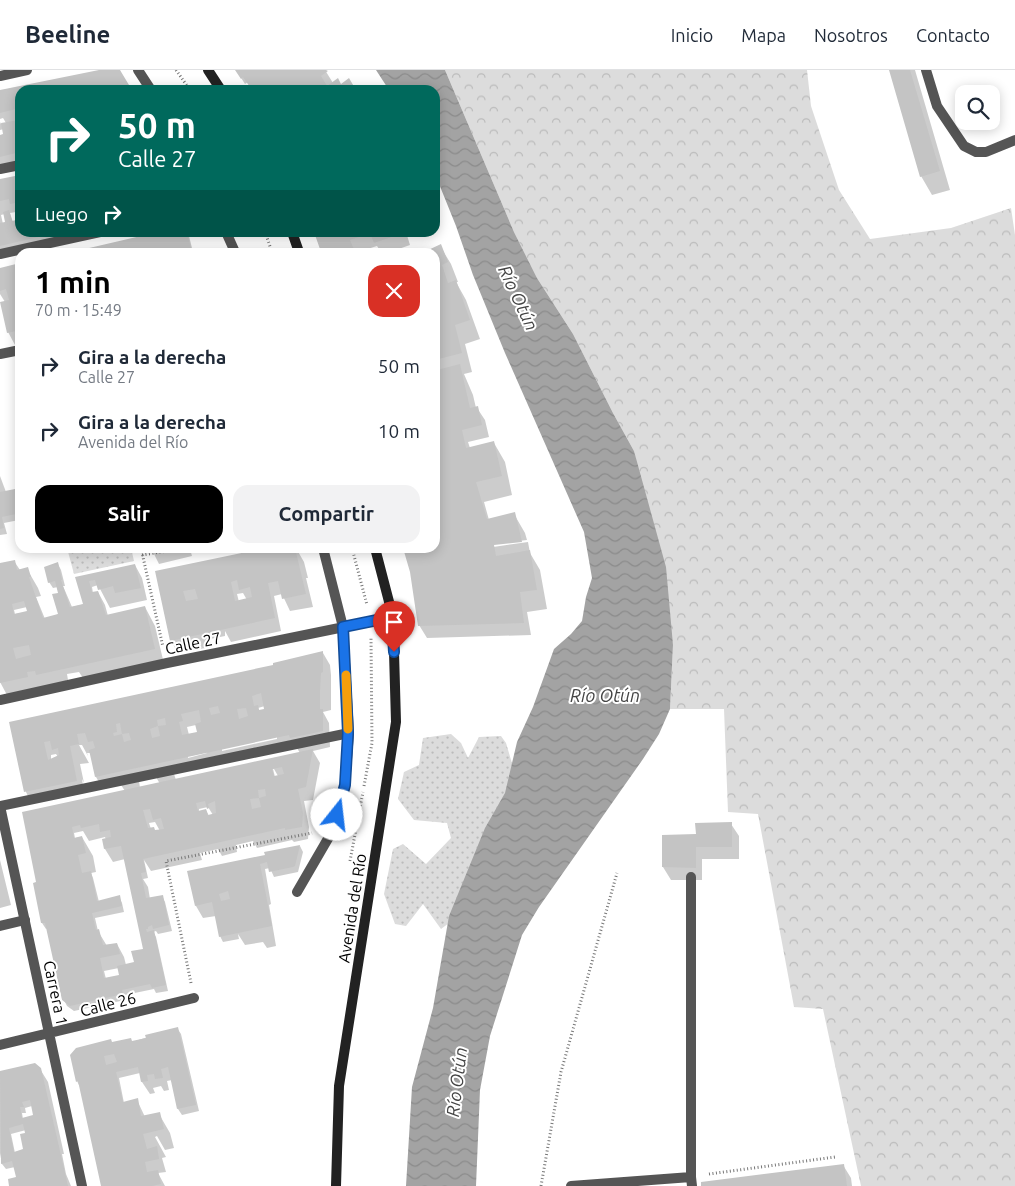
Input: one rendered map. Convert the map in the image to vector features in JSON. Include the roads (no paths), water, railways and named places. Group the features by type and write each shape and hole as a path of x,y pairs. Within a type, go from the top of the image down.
{"main road":[{"path":"208,70 218,85"},
{"name":"Avenida del Río","path":"336,1186 339,1086 396,722 392,617 376,553"}],"street":[{"path":"0,76 27,70"},
{"path":"138,70 148,85"},
{"path":"926,70 937,106 964,146 976,152 986,152 1015,140"},
{"path":"0,169 15,166"},
{"path":"27,248 77,237"},
{"path":"0,254 15,251"},
{"path":"0,354 15,351"},
{"path":"297,892 333,830 345,785 348,733 343,627 324,553"},
{"name":"Calle 27","path":"0,700 167,663 392,617"},
{"path":"0,806 348,733"},
{"name":"Carrera 1","path":"0,806 82,1186"},
{"path":"571,1186 691,1181 691,877"},
{"path":"0,926 25,920"},
{"name":"Calle 26","path":"0,1045 194,998"}],"water":[{"name":"Río Otún","path":"376,70 445,70 514,232 537,278 573,334 634,451 666,567 673,645 670,709 659,734 539,907 522,935 490,1036 480,1090 476,1186 406,1186 412,1087 433,1008 449,916 485,828 505,793 517,742 533,707 554,649 582,621 586,597 592,578 584,532 505,353 440,186 440,85 386,85"}]}
